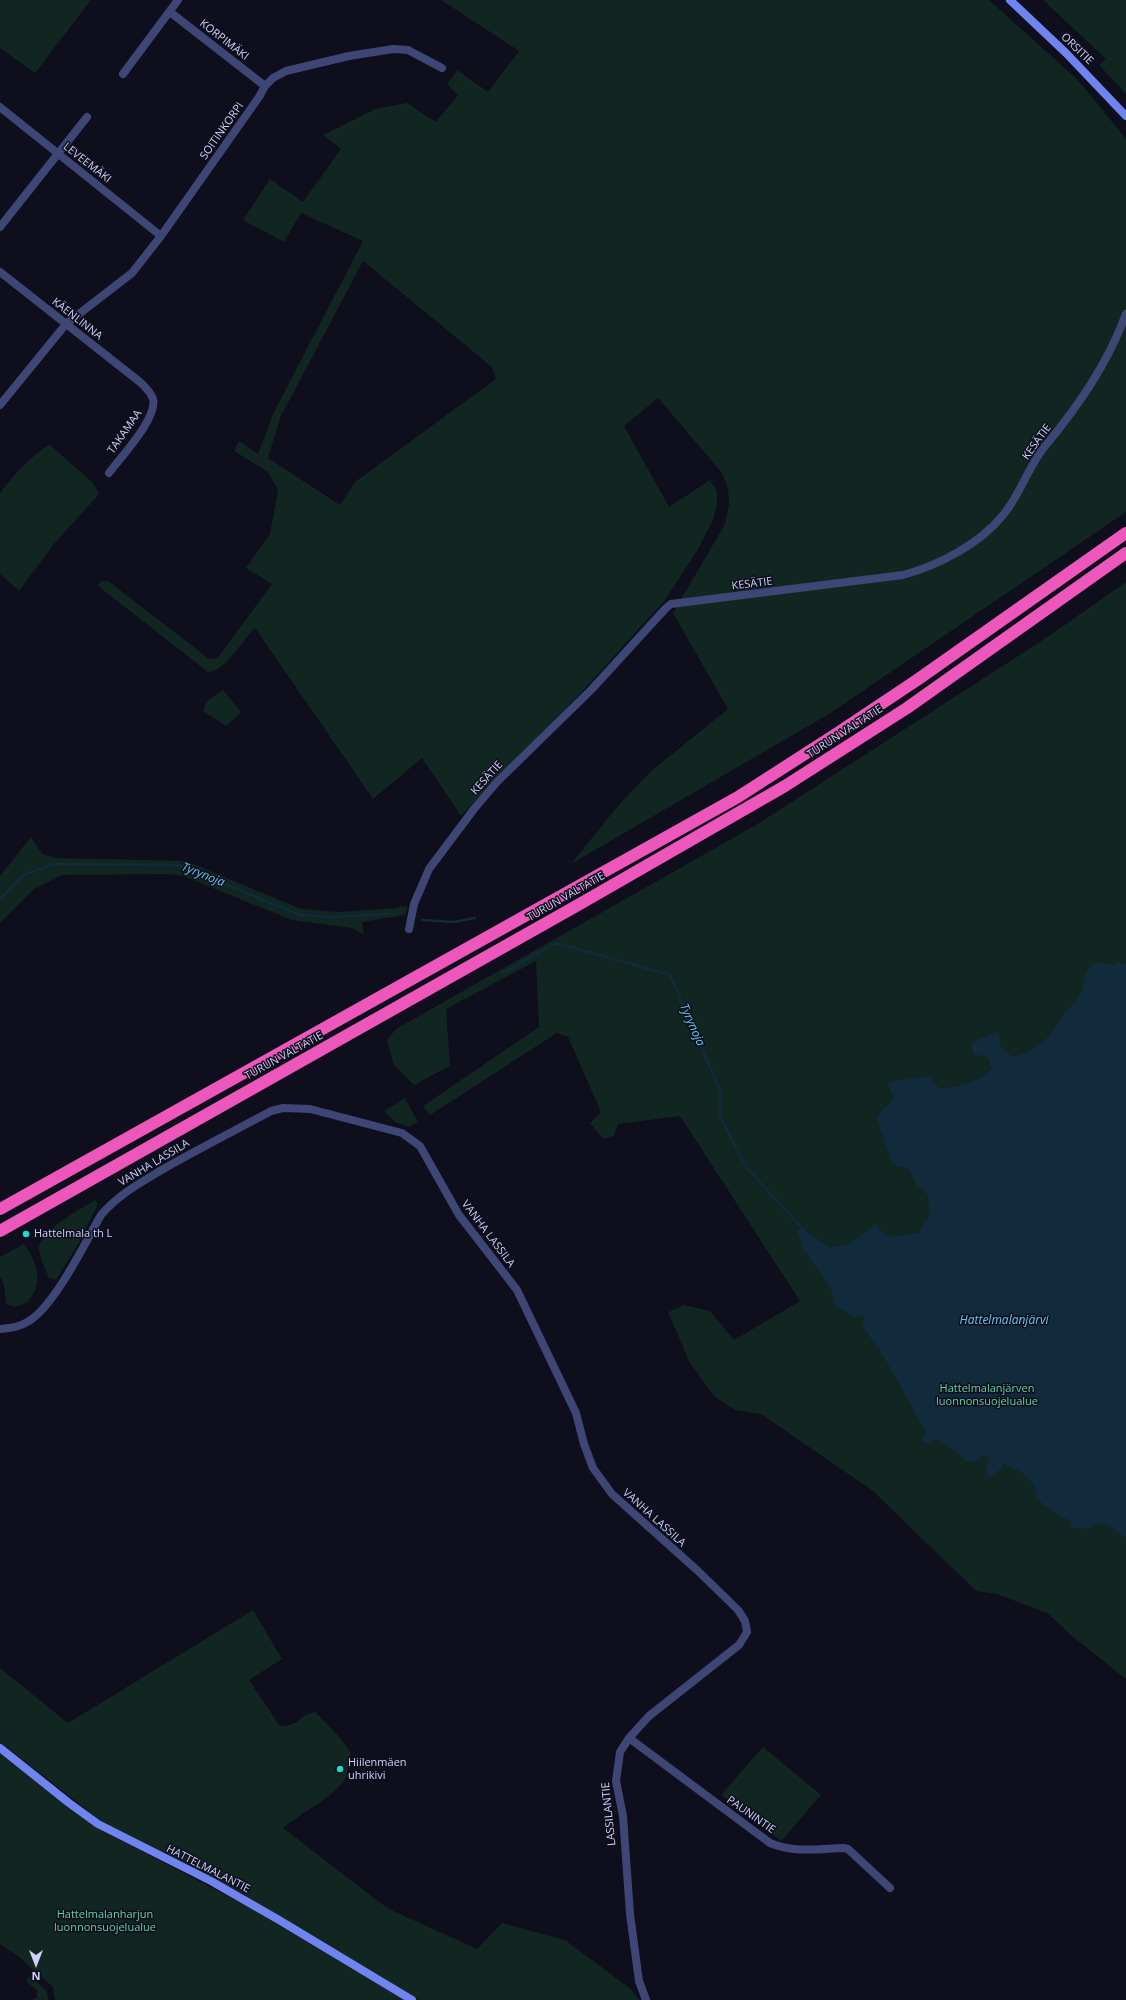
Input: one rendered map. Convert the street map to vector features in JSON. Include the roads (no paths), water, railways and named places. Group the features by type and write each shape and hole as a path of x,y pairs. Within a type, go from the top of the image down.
{"highway":[{"name":"TURUN VALTATIE","path":"0,1209 738,797 917,680 1126,533"},
{"name":"TURUN VALTATIE","path":"0,1231 578,905 785,786 907,708 1126,553"}],"street":[{"path":"123,74 178,0"},
{"name":"ORSITIE","path":"1010,0 1066,53 1126,116"},
{"name":"KORPIMÄKI","path":"170,12 265,86"},
{"name":"SOITINKORPI","path":"0,405 66,324 132,273 161,236 259,97 265,86 273,78 286,71 349,56 393,49 408,50 442,68"},
{"name":"LEVEEMÄKI","path":"0,107 161,236"},
{"path":"0,227 87,117"},
{"name":"KÄENLINNA","path":"0,272 140,382"},
{"name":"KESÄTIE","path":"409,929 414,904 429,869 474,809 497,782 592,689 666,608 671,604 903,575 926,569 952,554 989,529 1004,514 1038,456 1083,398 1106,361 1126,314"},
{"name":"TAKAMAA","path":"109,473 143,428 151,414 153,400 148,390 140,382"},
{"name":"VANHA LASSILA","path":"0,1329 19,1326 40,1312 53,1296 101,1215 109,1205 126,1190 187,1155 271,1111 283,1108 310,1109 402,1133 420,1146 459,1214 517,1290 576,1413 584,1444 593,1468 604,1485 738,1610 745,1621 747,1632"},
{"name":"LASSILANTIE","path":"646,2000 639,1981 629,1907 623,1816 616,1780 620,1752 629,1738 649,1716 739,1645 747,1632"},
{"name":"PAUNINTIE","path":"629,1738 770,1843 779,1847 801,1850 848,1849 890,1888"},
{"name":"HATTELMALANTIE","path":"0,1748 62,1798 98,1824 210,1882 279,1920 412,2000"}],"water":[{"name":"Hattelmalanjärvi","path":"1097,962 1113,965 1118,962 1126,964 1126,1538 1108,1525 1096,1523 1094,1527 1086,1529 1071,1527 1071,1522 1044,1505 1033,1494 1037,1492 1024,1474 1004,1464 995,1475 989,1477 986,1471 989,1458 984,1454 976,1461 966,1462 956,1451 936,1438 927,1444 921,1442 926,1432 888,1364 862,1325 866,1318 859,1315 854,1317 834,1304 831,1287 803,1249 797,1231 801,1227 829,1247 849,1244 875,1224 887,1237 918,1233 929,1216 928,1195 918,1186 908,1169 893,1165 876,1117 894,1099 887,1082 929,1076 940,1089 961,1085 975,1080 987,1073 992,1068 987,1056 974,1055 971,1043 999,1031 1000,1045 1012,1057 1023,1054 1039,1046 1079,997 1082,990 1084,977 1088,969 1091,965"}],"waterway":[{"name":"Tyrynoja","path":"0,900 23,875 54,864 178,865 300,915 330,917 389,914"},
{"path":"422,920 454,922 475,918"},
{"name":"Tyrynoja","path":"502,971 503,973 556,943 670,975 720,1090 720,1117 747,1168 801,1227"}],"place":[{"name":"Hattelmala th L","path":"26,1234"},
{"name":"Hiilenmäen uhrikivi","path":"340,1769"}],"park label":[{"name":"Hattelmalanjärven luonnonsuojelualue","path":"987,1395"},
{"name":"Hattelmalanharjun luonnonsuojelualue","path":"105,1921"}]}
